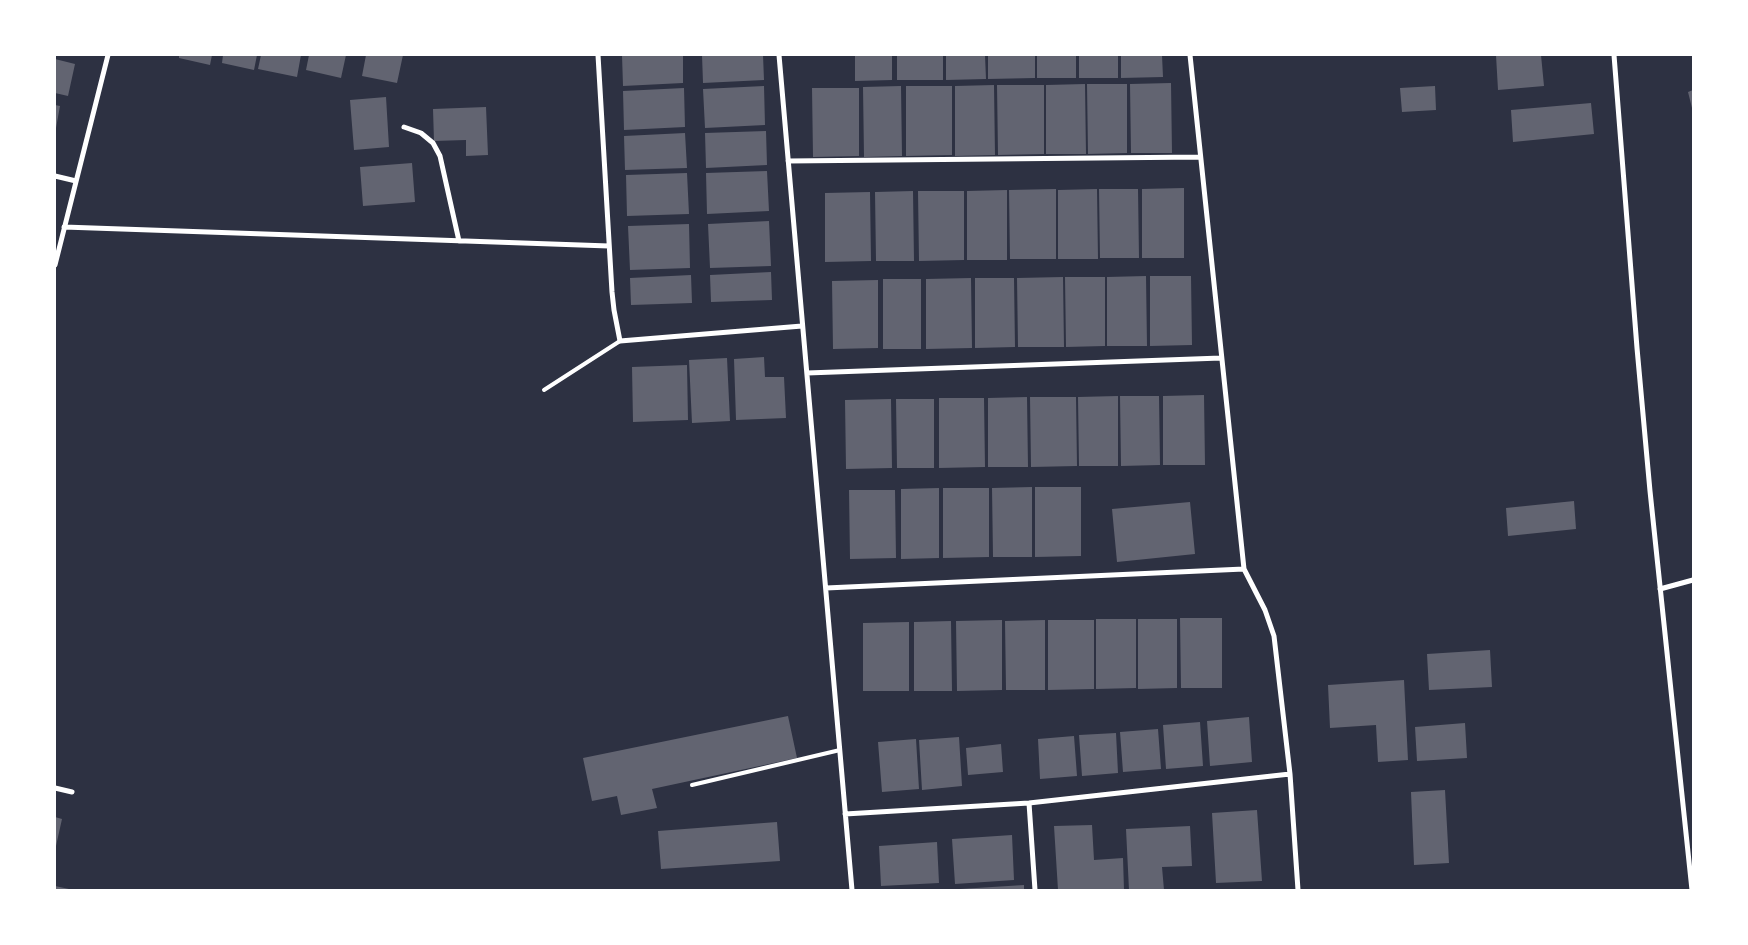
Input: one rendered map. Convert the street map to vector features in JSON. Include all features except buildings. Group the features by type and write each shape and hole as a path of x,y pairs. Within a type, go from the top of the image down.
{"street":[{"path":"55,265 108,55"},
{"path":"598,55 609,246 614,310 620,341 802,326"},
{"path":"779,55 852,890"},
{"path":"1190,55 1244,569 1265,610 1274,636 1290,774 1298,890"},
{"path":"1614,55 1637,348 1692,890"},
{"path":"404,127 421,133 433,143 440,156 459,241"},
{"path":"788,161 1200,157"},
{"path":"55,176 76,181"},
{"path":"64,227 609,246"},
{"path":"807,373 1221,358"},
{"path":"826,588 1244,569"},
{"path":"1660,589 1693,580"},
{"path":"845,814 1029,803 1290,774"},
{"path":"55,788 72,792"},
{"path":"1029,803 1034,890"}],"lane":[{"path":"544,390 620,341"},
{"path":"692,785 840,750"}]}
